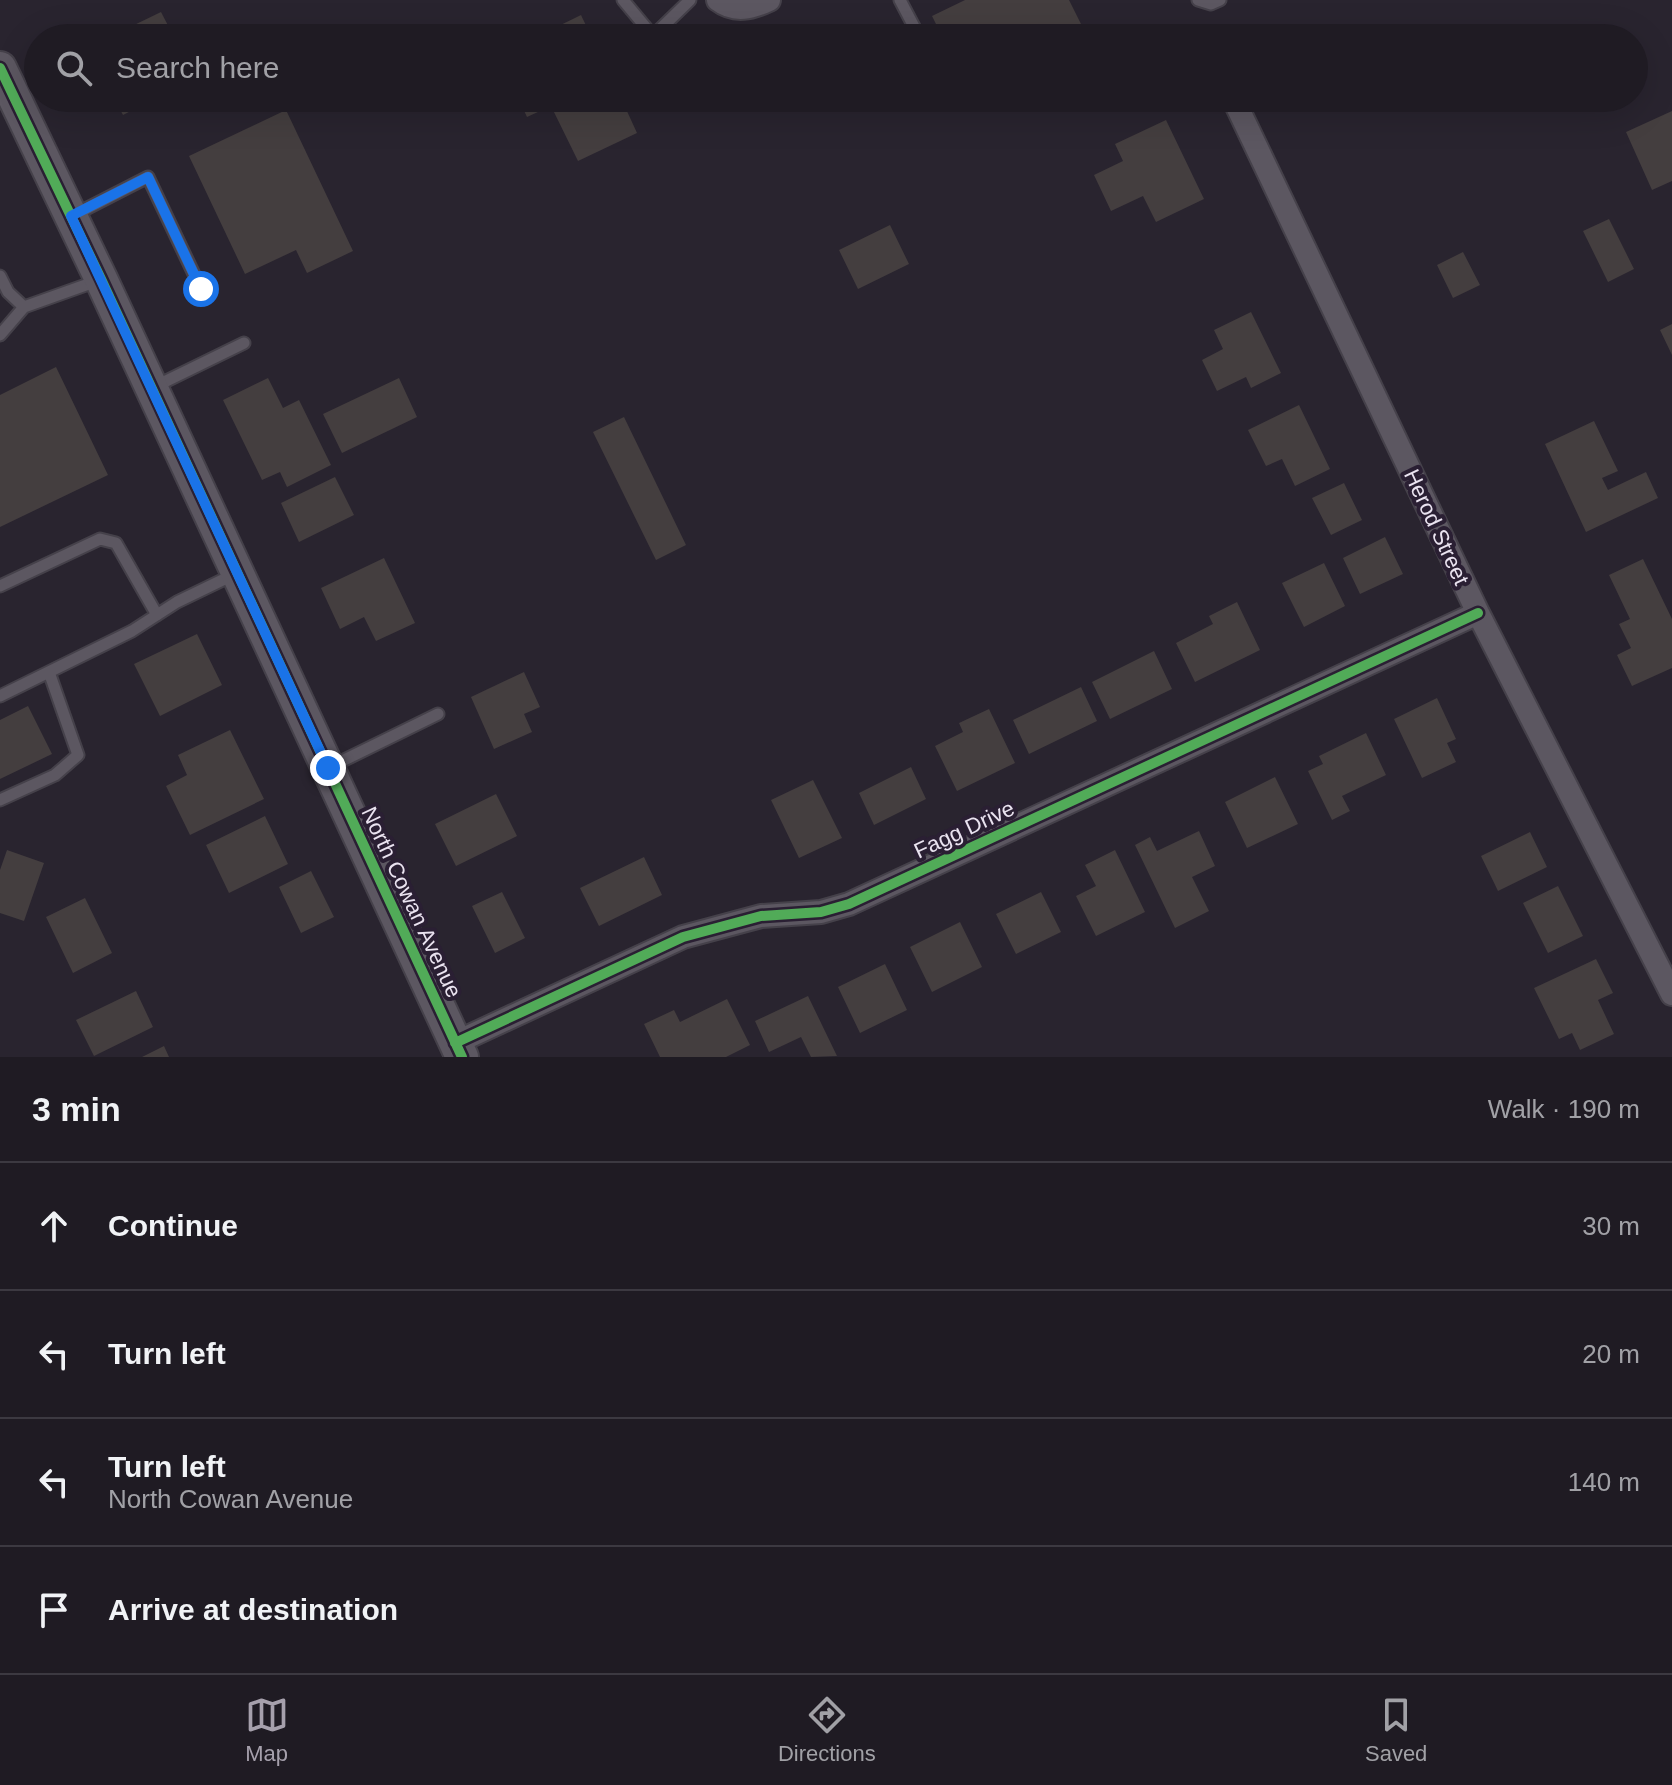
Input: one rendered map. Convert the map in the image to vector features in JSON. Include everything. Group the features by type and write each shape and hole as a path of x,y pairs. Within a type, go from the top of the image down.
{"street":[{"path":"718,0 725,5 749,9 769,0"},
{"name":"North Cowan Avenue","path":"0,68 459,1050"},
{"name":"Herod Street","path":"1240,112 1478,613 1672,994"},
{"name":"Fagg Drive","path":"459,1050 683,937 761,916 821,912 849,904 1478,613"}],"lane":[{"path":"623,0 643,24"},
{"path":"665,24 690,0"},
{"path":"900,0 913,24"},
{"path":"1198,0 1211,4 1220,0"},
{"path":"71,216 148,177 201,289"},
{"path":"0,276 8,292 24,307"},
{"path":"0,335 24,307 101,279"},
{"path":"151,388 244,343"},
{"path":"0,586 100,539 116,543 157,615"},
{"path":"0,696 132,631 177,602 237,573"},
{"path":"0,800 55,775 78,755 49,672"},
{"path":"328,768 438,714"}],"building":[{"path":"965,0 1069,0 1081,24 936,24 932,16"},
{"path":"161,12 167,24 136,24"},
{"path":"581,15 585,24 563,24"},
{"path":"1672,111 1672,181 1652,190 1626,132"},
{"path":"287,112 353,251 307,273 296,250 245,274 189,156"},
{"path":"554,112 627,112 637,133 578,161"},
{"path":"1166,120 1204,199 1156,222 1143,196 1111,211 1094,175 1123,161 1115,144"},
{"path":"1609,219 1634,269 1608,282 1583,231"},
{"path":"890,225 909,264 858,289 839,250"},
{"path":"1463,252 1480,285 1453,298 1437,265"},
{"path":"1251,312 1281,373 1251,388 1246,377 1217,391 1202,360 1223,349 1214,330"},
{"path":"1672,324 1672,355 1660,330"},
{"path":"56,367 108,475 0,527 0,395"},
{"path":"268,378 283,408 299,400 331,465 287,487 280,472 262,480 223,400"},
{"path":"399,378 417,417 342,453 323,414"},
{"path":"1299,405 1330,469 1295,486 1282,459 1266,466 1248,430"},
{"path":"624,417 686,545 656,560 593,432"},
{"path":"1594,421 1618,471 1602,478 1608,490 1646,472 1658,498 1586,532 1545,444"},
{"path":"335,477 354,515 299,542 281,503"},
{"path":"1344,483 1362,520 1331,535 1312,498"},
{"path":"1385,537 1403,574 1360,594 1343,558"},
{"path":"384,558 415,623 376,641 364,617 340,629 321,588"},
{"path":"1643,559 1672,619 1672,668 1632,686 1617,655 1631,648 1619,624 1630,619 1609,575"},
{"path":"1324,563 1345,606 1304,627 1282,583"},
{"path":"1237,602 1260,650 1195,682 1176,643 1213,624 1209,616"},
{"path":"197,634 222,685 160,716 134,664"},
{"path":"1154,651 1172,689 1110,719 1092,682"},
{"path":"524,672 540,707 524,714 532,732 494,749 471,697"},
{"path":"1081,687 1097,721 1029,754 1013,720"},
{"path":"1437,698 1456,739 1447,743 1456,762 1422,778 1394,719"},
{"path":"28,706 52,754 0,779 0,720"},
{"path":"989,709 1015,763 957,791 935,746 963,732 959,723"},
{"path":"230,730 264,799 190,835 166,786 187,775 178,755"},
{"path":"1366,733 1386,775 1342,796 1350,811 1332,820 1308,771 1323,764 1319,756"},
{"path":"911,767 926,799 874,825 859,793"},
{"path":"1275,777 1298,824 1247,848 1225,802"},
{"path":"813,780 842,838 799,858 771,800"},
{"path":"496,794 517,836 456,866 435,824"},
{"path":"265,816 288,864 229,893 206,845"},
{"path":"1199,831 1215,866 1192,877 1209,911 1175,928 1135,845 1150,837 1157,851"},
{"path":"1530,832 1547,867 1498,891 1481,856"},
{"path":"7,850 44,863 24,921 0,913 0,870"},
{"path":"1115,850 1145,912 1096,936 1076,896 1096,886 1085,865"},
{"path":"644,857 662,895 599,926 580,888"},
{"path":"311,871 334,917 301,933 279,887"},
{"path":"1558,886 1583,936 1548,953 1523,903"},
{"path":"502,892 525,938 495,953 472,906"},
{"path":"1041,892 1061,932 1016,954 996,914"},
{"path":"85,898 112,953 73,973 46,917"},
{"path":"960,922 982,967 932,992 910,947"},
{"path":"1596,959 1613,993 1598,1000 1614,1034 1580,1050 1572,1033 1559,1039 1534,988"},
{"path":"885,964 907,1010 860,1033 838,987"},
{"path":"136,991 153,1027 94,1056 76,1020"},
{"path":"808,996 837,1056 811,1057 801,1037 769,1052 755,1021"},
{"path":"727,999 750,1045 726,1057 660,1057 644,1024 674,1010 680,1022"},
{"path":"164,1046 169,1057 142,1057"}],"cycle path":[{"path":"0,68 462,1057"},
{"path":"455,1043 683,937 761,916 821,912 849,904 1478,613"}],"route":[{"path":"201,289 148,177 71,216 328,768"}]}
